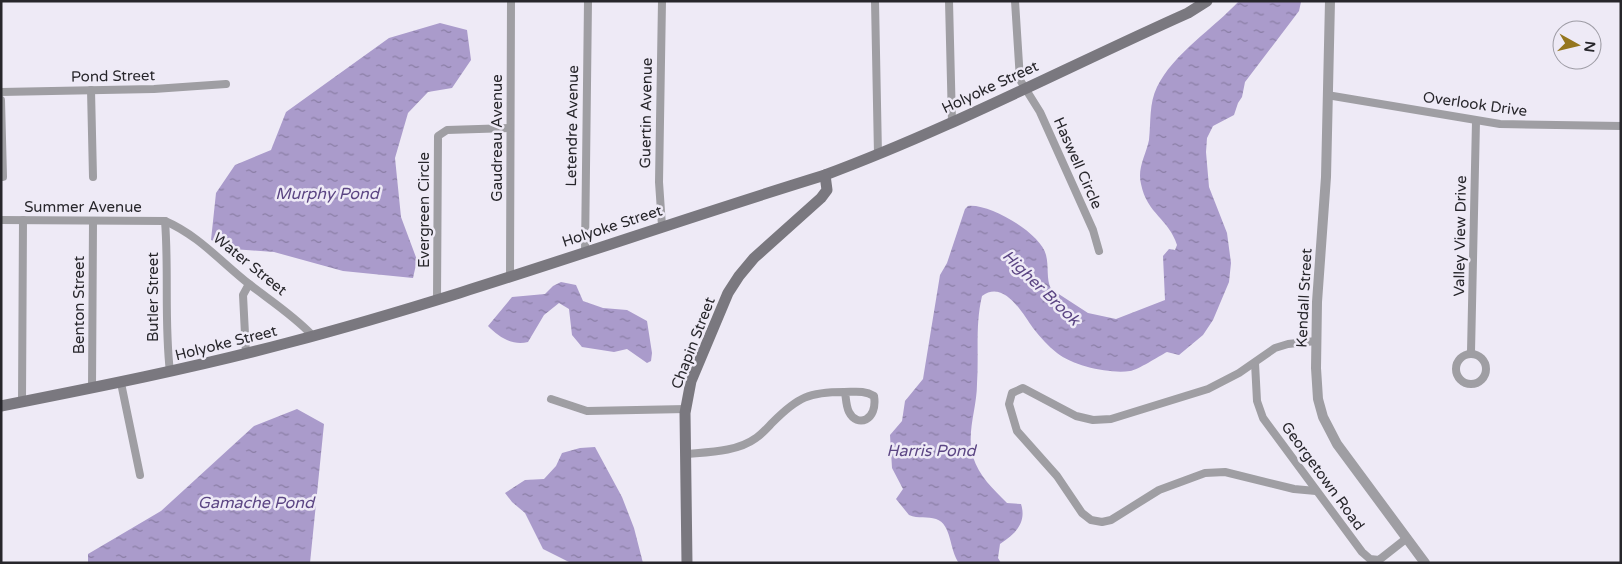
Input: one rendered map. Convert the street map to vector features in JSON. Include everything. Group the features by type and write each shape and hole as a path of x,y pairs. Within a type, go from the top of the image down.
{"main road":[{"name":"Holyoke Street","path":"1,406 170,372 246,354 437,299 825,175 878,155 952,122 1188,13 1207,1"},
{"name":"Chapin Street","path":"687,563 686,410 691,381 728,293 754,258 821,198 827,190 825,175"}],"street":[{"name":"Gaudreau Avenue","path":"510,276 511,1"},
{"name":"Letendre Avenue","path":"585,251 588,1"},
{"name":"Guertin Avenue","path":"662,1 659,182 662,226"},
{"path":"875,1 878,155"},
{"path":"949,1 952,122"},
{"name":"Haswell Circle","path":"1015,1 1020,80 1044,121 1093,230 1100,251"},
{"name":"Kendall Street","path":"1330,1 1326,177 1316,341 1317,386 1329,429 1425,563"},
{"name":"Pond Street","path":"1,92 226,84"},
{"path":"91,90 92,177"},
{"name":"Overlook Drive","path":"1327,95 1476,121 1525,125 1621,126"},
{"path":"1,100 3,177"},
{"name":"Valley View Drive","path":"1471,352 1476,121"},
{"name":"Evergreen Circle","path":"437,299 438,136 446,130 510,128"},
{"name":"Summer Avenue","path":"1,220 165,221"},
{"path":"22,402 23,220"},
{"name":"Water Street","path":"165,221 182,228 249,284 294,317 312,335"},
{"name":"Butler Street","path":"165,221 170,372"},
{"name":"Benton Street","path":"92,388 93,222"},
{"path":"246,354 243,295 249,284"},
{"path":"1316,341 1288,344 1275,348 1255,363 1208,390 1106,420 1093,420 1076,416 1020,388 1014,391 1010,398 1011,416 1021,437 1058,476 1082,513 1094,521 1114,519 1159,490 1205,473 1225,472 1294,489 1316,490"},
{"path":"1471,352 1480,356 1485,366 1484,378 1474,384 1459,380 1455,367 1462,356 1471,352"},
{"name":"Georgetown Road","path":"1255,363 1257,401 1260,411 1362,552 1370,559 1382,559 1407,538"},
{"path":"120,382 140,475"},
{"path":"686,454 719,451 742,445 756,438 792,404 801,398 821,392 866,391 874,396 874,414 869,418 861,420 854,417 848,411 845,392"},
{"path":"551,399 587,411 686,410"}],"water":[{"name":"Harris Pond","path":"1239,1 1301,2 1299,11 1245,82 1242,97 1234,115 1213,126 1207,138 1206,152 1209,187 1227,233 1231,263 1229,282 1213,320 1203,335 1179,355 1167,352 1130,371 1102,370 1072,362 1057,353 1041,338 1018,307 1005,295 998,292 990,292 982,296 979,318 977,393 971,430 971,448 976,464 983,476 1007,503 1021,504 1022,517 1015,532 1000,544 998,558 1001,563 959,563 945,526 933,518 909,515 896,499 903,489 892,468 890,435 902,421 905,401 923,379 940,275 947,263 965,209 968,206 977,206 988,209 1001,214 1025,229 1042,246 1046,255 1051,289 1088,313 1116,319 1165,300 1163,256 1169,249 1175,250 1177,245 1169,229 1148,203 1140,178 1141,167 1149,140 1154,93 1164,75 1183,52"},
{"name":"Murphy Pond","path":"440,23 467,30 471,60 452,88 428,92 408,113 395,158 401,217 417,260 413,278 343,271 274,252 233,249 211,240 216,193 235,165 271,150 286,112 389,38"},
{"path":"561,282 576,285 583,301 603,308 627,310 647,321 652,353 651,361 647,363 627,349 614,352 582,347 572,335 569,309 559,303 544,315 528,342 517,343 506,340 488,326 512,297 545,294 553,286"},
{"name":"Gamache Pond","path":"297,409 324,424 310,563 88,563 88,554 161,511 254,426"},
{"path":"595,447 622,497 634,528 643,563 571,563 543,549 525,513 505,493 525,480 544,479 556,466 562,453 580,448"}],"water label":[{"name":"Higher Brook","path":"1041,288"}]}
